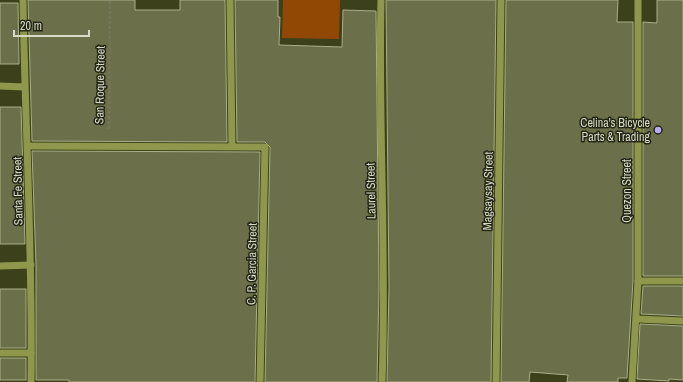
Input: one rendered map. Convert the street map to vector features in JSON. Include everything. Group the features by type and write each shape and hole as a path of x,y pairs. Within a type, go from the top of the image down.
{"street":[{"name":"Santa Fe Street","path":"23,0 24,86 28,146 31,382"},
{"path":"28,146 232,146 230,0"},
{"name":"Laurel Street","path":"381,0 379,78 384,318 382,382"},
{"name":"Magsaysay Street","path":"496,382 501,0"},
{"name":"Quezon Street","path":"632,382 638,281 638,0"},
{"path":"0,86 24,86"},
{"name":"C. P. Garcia Street","path":"232,146 265,147 260,382"},
{"path":"0,266 30,265"},
{"path":"638,281 683,281"},
{"path":"637,318 683,321"},
{"path":"0,353 31,353"}],"path":[{"name":"San Roque Street","path":"108,146 110,0"}],"shaded area":[{"path":"283,0 340,0 339,39 282,38"}],"building":[{"path":"28,0 135,0 135,10 180,10 180,0 225,0 227,142 32,141"},
{"path":"235,0 278,0 278,17 280,17 279,45 342,47 343,10 376,11 379,287 377,382 265,382 270,147 265,142 237,142"},
{"path":"386,0 496,0 491,382 387,382 389,287"},
{"path":"506,0 618,0 617,22 633,22 633,281 627,378 618,378 618,382 567,382 568,375 530,372 529,382 501,382"},
{"path":"657,0 683,0 683,276 643,276 643,22 657,23"},
{"path":"0,3 18,3 19,64 0,64"},
{"path":"0,107 21,107 25,244 0,244"},
{"path":"32,151 260,152 255,382 69,382 69,380 36,380 36,265"},
{"path":"643,286 683,286 683,316 641,314"},
{"path":"0,289 26,289 26,348 0,348"},
{"path":"640,324 683,326 683,380 669,379 669,381 637,379"},
{"path":"0,358 26,358 26,380 0,380"}],"place":[{"name":"Celina's Bicycle Parts & Trading","path":"658,130"}]}
